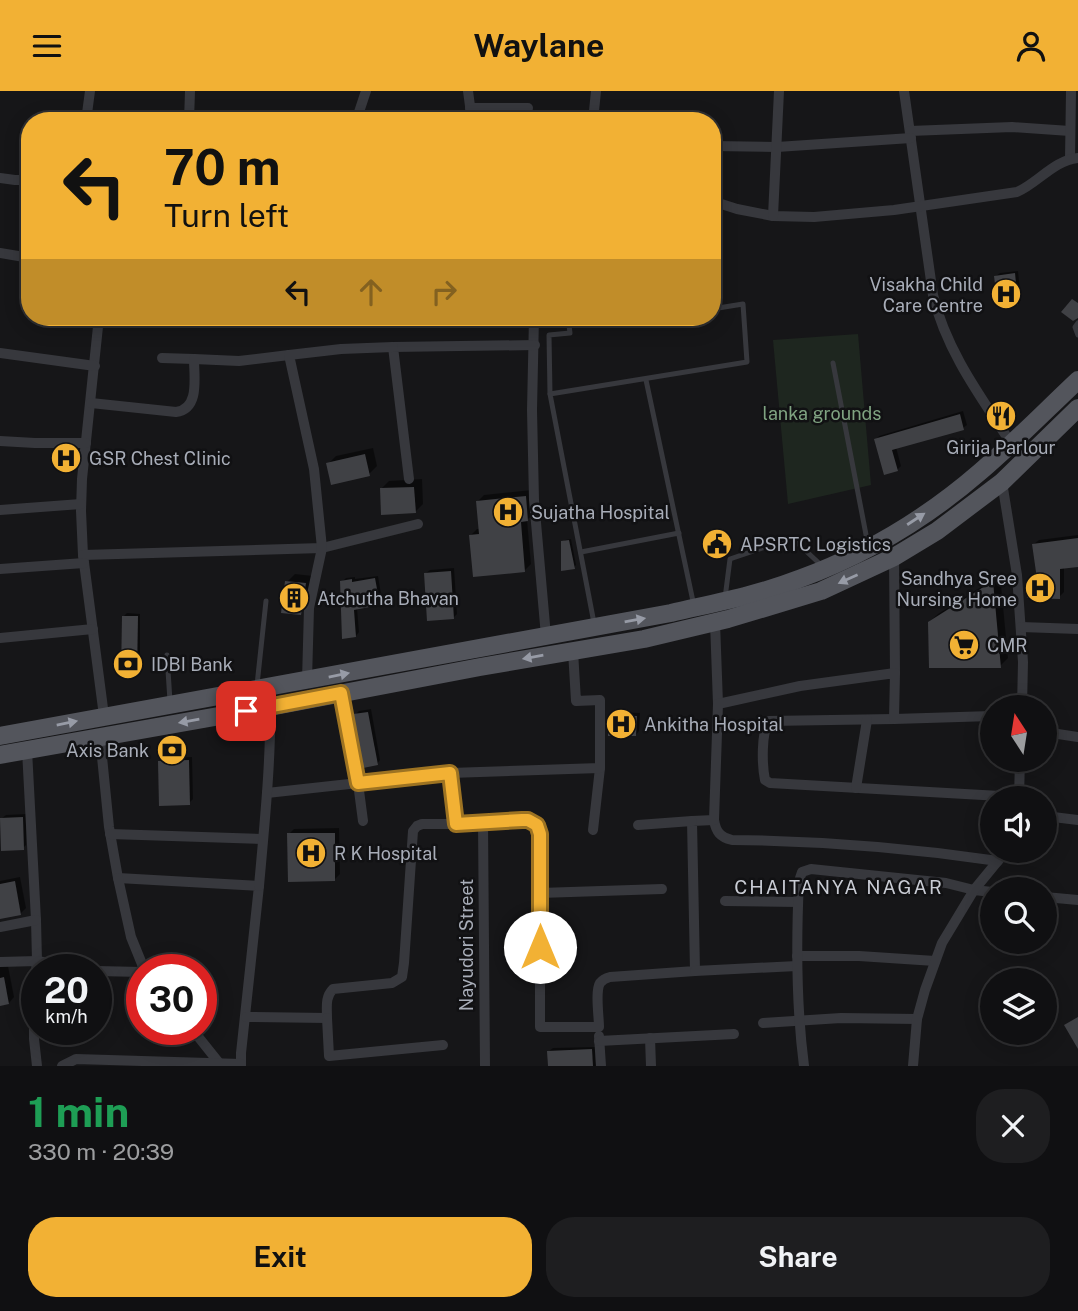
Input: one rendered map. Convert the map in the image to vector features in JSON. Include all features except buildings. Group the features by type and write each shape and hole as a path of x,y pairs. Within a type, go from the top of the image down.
{"main road":[{"path":"0,736 595,627 695,608 764,591 825,569 869,548 914,520 982,471 1078,380"},
{"path":"0,755 644,639 715,622 821,591 894,557 937,531 1002,482 1078,408"}],"street":[{"path":"87,112 90,91"},
{"path":"189,112 190,91"},
{"path":"359,112 366,91"},
{"path":"468,91 470,112"},
{"path":"594,112 596,91"},
{"path":"773,216 779,91"},
{"path":"904,91 938,317 962,367 1011,443"},
{"path":"721,203 773,216 814,217 894,210 1017,192 1027,188 1054,167 1074,159 1070,131 1071,91"},
{"path":"470,108 528,108"},
{"path":"721,146 777,147 1012,127 1070,131"},
{"path":"0,178 21,180"},
{"path":"0,253 21,256"},
{"path":"98,326 81,503 83,559 104,716"},
{"path":"534,326 532,410 534,488 546,636"},
{"path":"162,358 239,361 341,349 535,345"},
{"path":"393,347 409,479"},
{"path":"0,353 95,366"},
{"path":"289,355 314,469 323,548 309,608 307,680"},
{"path":"91,403 183,411 192,401 194,359"},
{"path":"0,441 86,443"},
{"path":"1002,482 1017,575 1022,695"},
{"path":"0,510 81,503"},
{"path":"0,569 83,559 323,548 418,524"},
{"path":"894,557 894,719"},
{"path":"715,622 718,704 714,820 719,834 732,840 854,845 980,859"},
{"path":"1021,628 1078,629"},
{"path":"0,638 93,629"},
{"path":"573,651 576,701 600,700 600,768 593,829"},
{"path":"718,704 800,686 895,674"},
{"path":"62,1066 76,1059 241,1065 267,793 270,707 263,687"},
{"path":"341,693 363,821"},
{"path":"980,716 773,720 767,723 765,731 764,772 767,782 980,795"},
{"path":"856,788 867,720"},
{"path":"1057,734 1078,737"},
{"path":"100,737 110,834 131,937 137,954"},
{"path":"27,750 37,954"},
{"path":"267,793 450,773 600,768"},
{"path":"450,773 456,824"},
{"path":"1057,817 1078,820"},
{"path":"443,1045 329,1056 329,992 333,989 392,983 402,977 413,831 422,824 528,820 537,825 540,834 540,1027 599,1027"},
{"path":"638,825 714,820"},
{"path":"692,821 695,971"},
{"name":"Nayudori Street","path":"484,823 485,1066"},
{"path":"110,834 263,839"},
{"path":"912,1066 917,1019 942,943 974,890 996,863"},
{"path":"804,1066 798,1020 797,961 800,876 806,869 946,883 980,891"},
{"path":"118,878 260,885"},
{"path":"540,893 662,889"},
{"path":"1057,898 1078,900"},
{"path":"725,901 798,902"},
{"path":"0,927 36,920"},
{"path":"601,1066 598,986 601,981 610,977 859,956 935,961"},
{"path":"0,963 21,962"},
{"path":"246,1017 327,1018"},
{"path":"763,1023 841,1018 917,1019"},
{"path":"599,1041 734,1034"},
{"path":"650,1038 651,1066"},
{"path":"35,1045 37,1066"},
{"path":"204,1045 220,1064"}],"lane":[{"path":"550,394 747,362 743,304 721,308"},
{"path":"1078,323 1075,327 1078,335"},
{"path":"569,326 570,333 549,335 550,394 595,627"},
{"path":"833,363 869,548"},
{"path":"646,380 695,608"},
{"path":"581,552 679,533"},
{"path":"725,601 730,559 792,538 825,569"},
{"path":"263,687 266,601"},
{"path":"167,655 170,704"}],"green space":[{"name":"lanka grounds","path":"858,334 871,485 788,504 773,340"}],"place":[{"name":"Visakha Child Care Centre","path":"1006,294"},
{"name":"Girija Parlour","path":"1001,416"},
{"name":"GSR Chest Clinic","path":"66,458"},
{"name":"Sujatha Hospital","path":"508,512"},
{"name":"APSRTC Logistics","path":"717,544"},
{"name":"Sandhya Sree Nursing Home","path":"1040,588"},
{"name":"Atchutha Bhavan","path":"294,598"},
{"name":"CMR","path":"964,645"},
{"name":"IDBI Bank","path":"128,664"},
{"name":"Ankitha Hospital","path":"621,724"},
{"name":"Axis Bank","path":"172,750"},
{"name":"R K Hospital","path":"311,853"}],"district":[{"name":"CHAITANYA NAGAR","path":"839,887"}],"route":[{"path":"246,711 341,693 358,783 450,773 456,824 528,820 537,825 540,834 540,947"}]}
